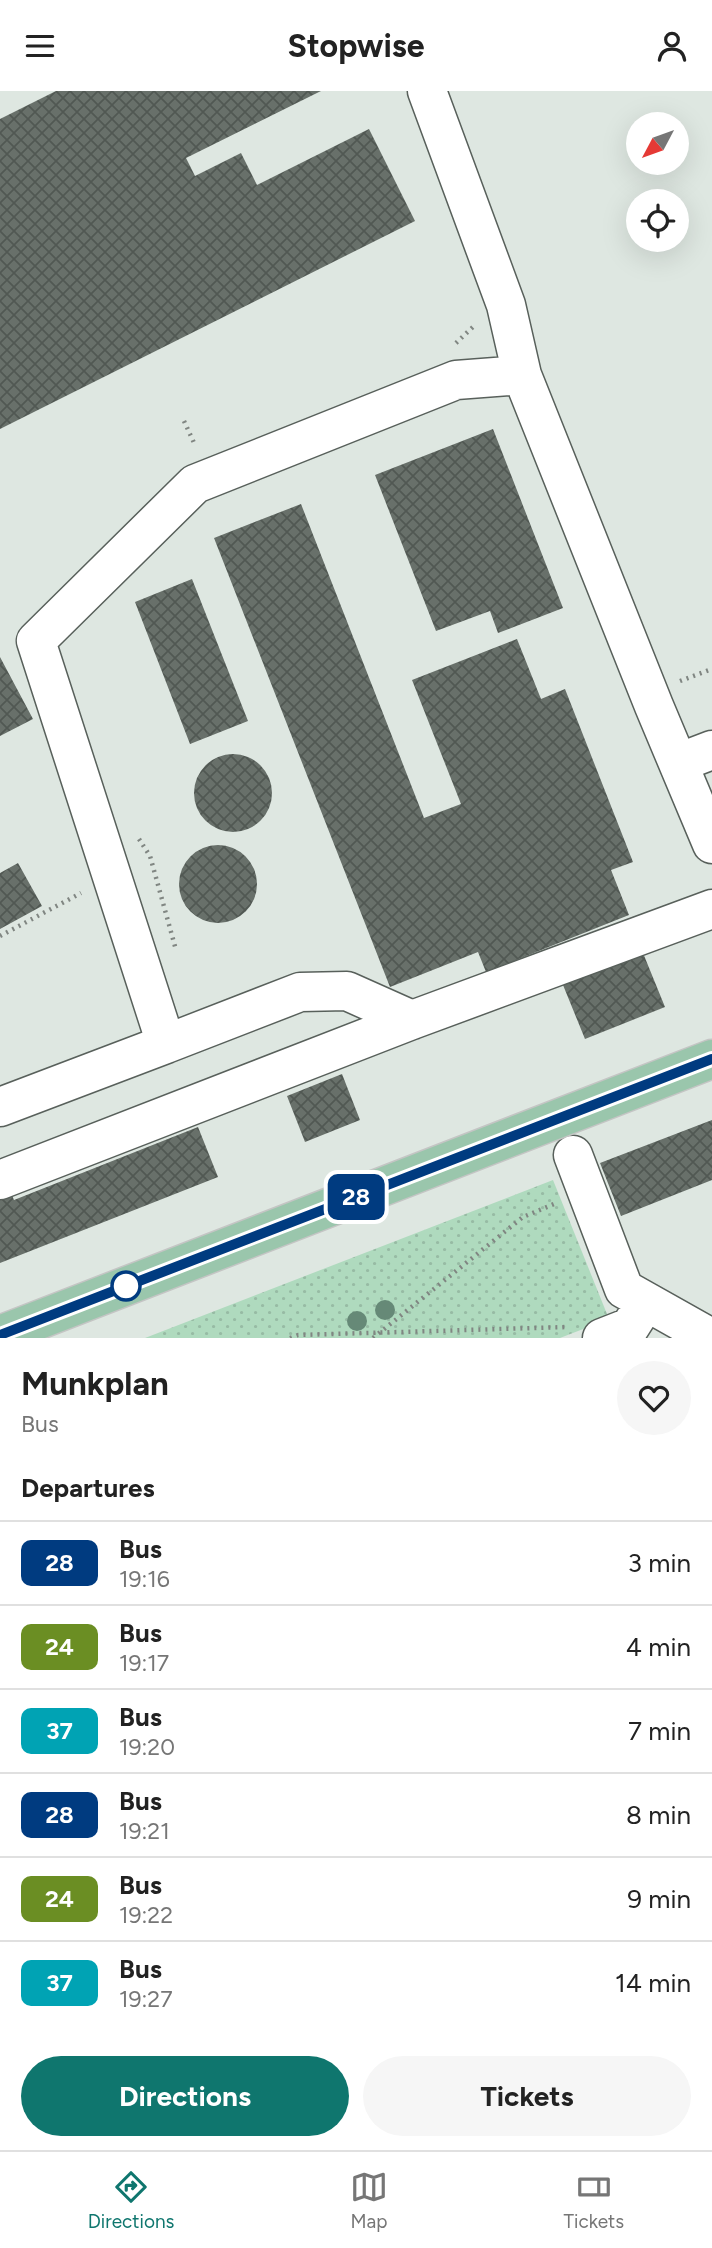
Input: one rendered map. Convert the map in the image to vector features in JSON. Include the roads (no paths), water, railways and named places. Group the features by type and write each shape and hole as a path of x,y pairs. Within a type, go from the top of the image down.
{"main road":[{"path":"0,1335 712,1059"}],"street":[{"path":"427,91 506,305 522,375 695,757 712,844"},
{"path":"166,1044 36,641 195,484 456,380 522,375"},
{"path":"0,1180 412,1020 712,909"},
{"path":"0,1107 300,992 346,991 412,1020"},
{"path":"573,1155 624,1289 711,1338"},
{"path":"588,1333 630,1327 646,1302"}]}
